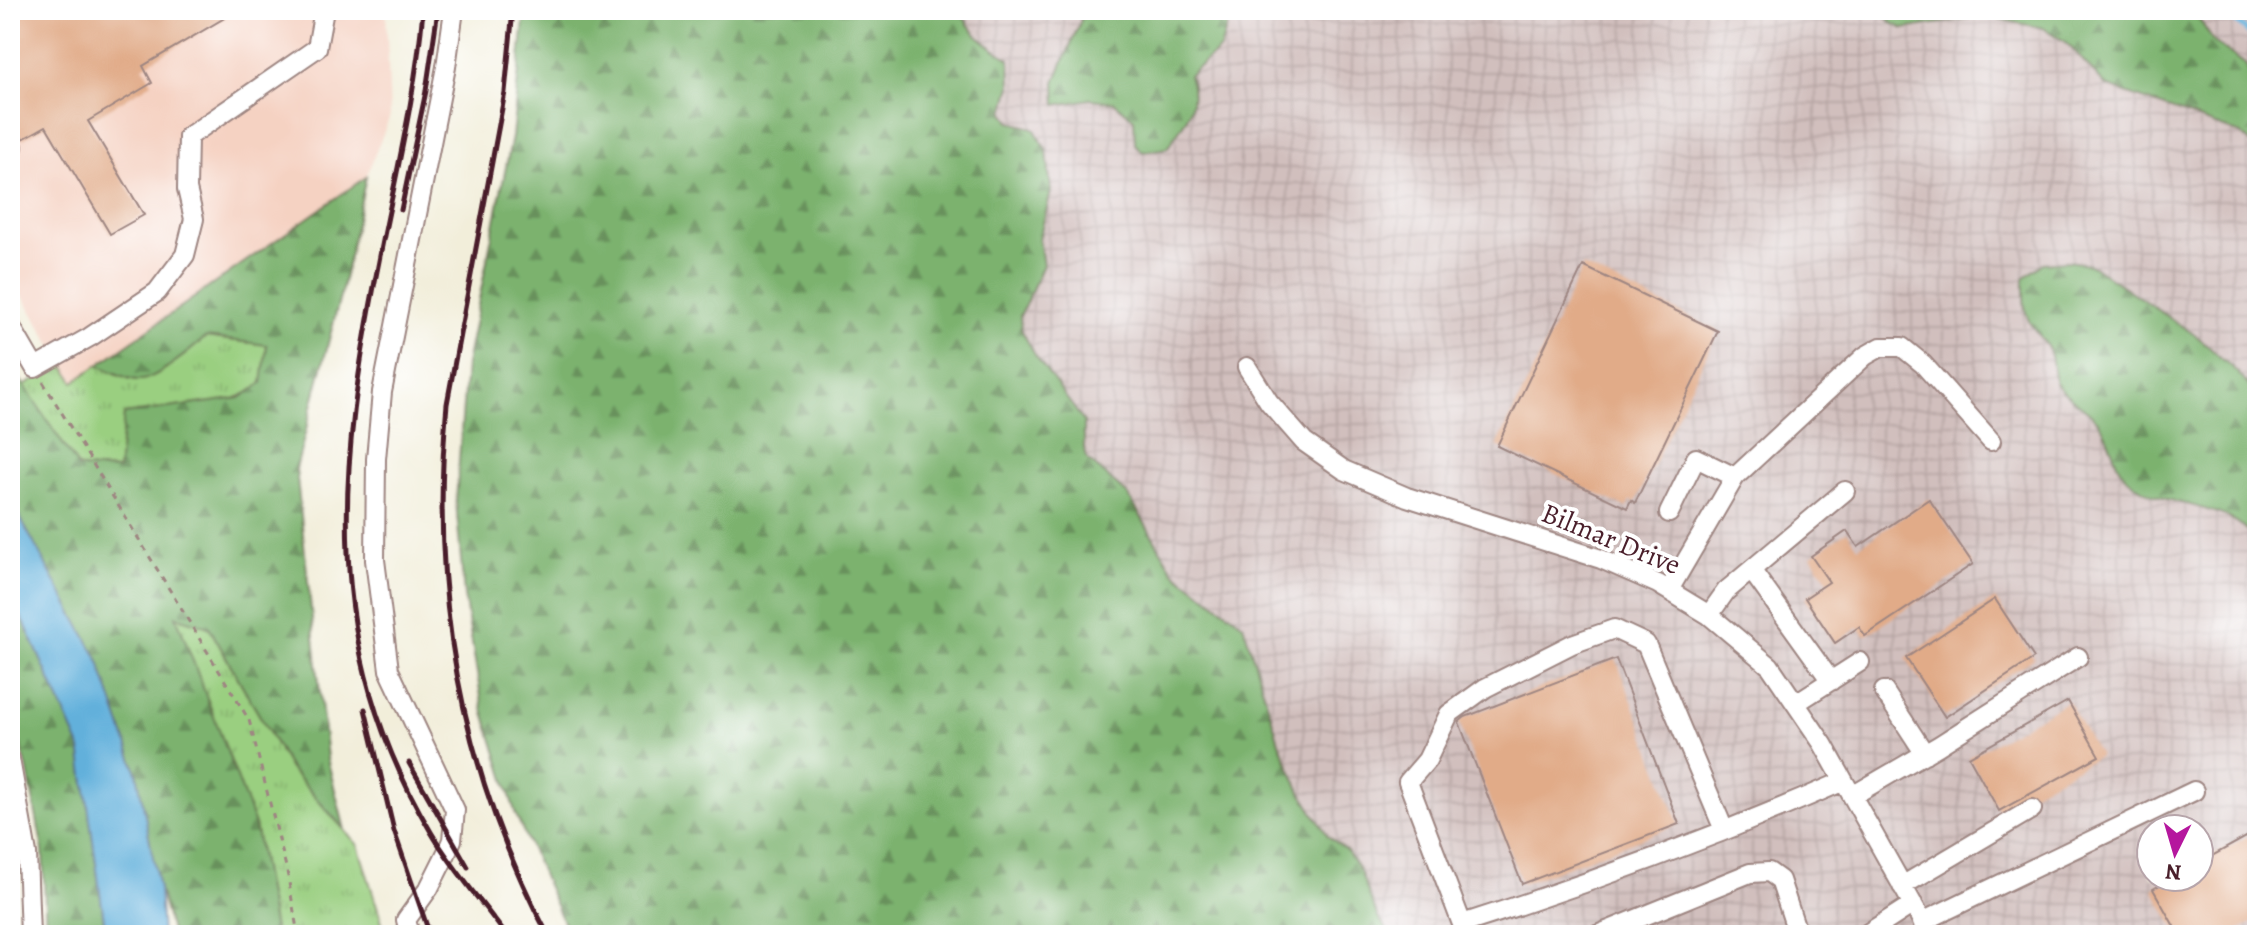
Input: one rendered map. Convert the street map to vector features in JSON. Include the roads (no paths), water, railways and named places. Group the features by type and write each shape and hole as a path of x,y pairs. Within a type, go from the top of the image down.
{"street":[{"path":"10,325 35,368 90,337 157,292 185,255 194,219 187,189 188,137 317,48 324,10"},
{"path":"410,935 406,920 429,888 446,854 452,840 455,810 389,670 375,560 376,459 382,392 446,67 454,10"},
{"path":"1669,590 1735,477 1865,356 1881,347 1902,347 1923,364 1991,441"},
{"name":"Bilmar Drive","path":"1247,367 1269,402 1304,442 1344,470 1407,497 1601,559 1669,590 1709,615 1770,666 1796,703 1926,928"},
{"path":"1669,513 1696,458 1735,477"},
{"path":"1709,615 1726,591 1845,491"},
{"path":"1752,571 1831,681"},
{"path":"1724,830 1646,644 1614,629 1572,644 1485,688 1449,714 1427,760 1408,782 1462,924 1848,789 1925,754 2078,657"},
{"path":"1796,703 1860,662"},
{"path":"1884,691 1925,754"},
{"path":"10,759 27,854 30,935"},
{"path":"1926,928 2194,791"},
{"path":"1902,886 2032,809"},
{"path":"1597,935 1750,873 1769,872 1780,880 1798,935"},
{"path":"1865,935 1913,904"}],"water":[{"path":"10,500 98,659 137,773 159,889 162,935 106,935 80,747 25,624 10,598"}],"waterway":[{"path":"2219,10 2244,28 2257,46"}],"railway":[{"path":"423,10 410,104 365,336 354,410 348,482 348,553 355,623 370,693 395,762 439,845 506,935"},
{"path":"401,210 426,91 438,10"},
{"path":"513,10 505,92 447,404 443,543 457,677 472,743 492,808 517,872 548,935"},
{"path":"365,709 394,831 430,935"},
{"path":"409,763 468,867"}]}
